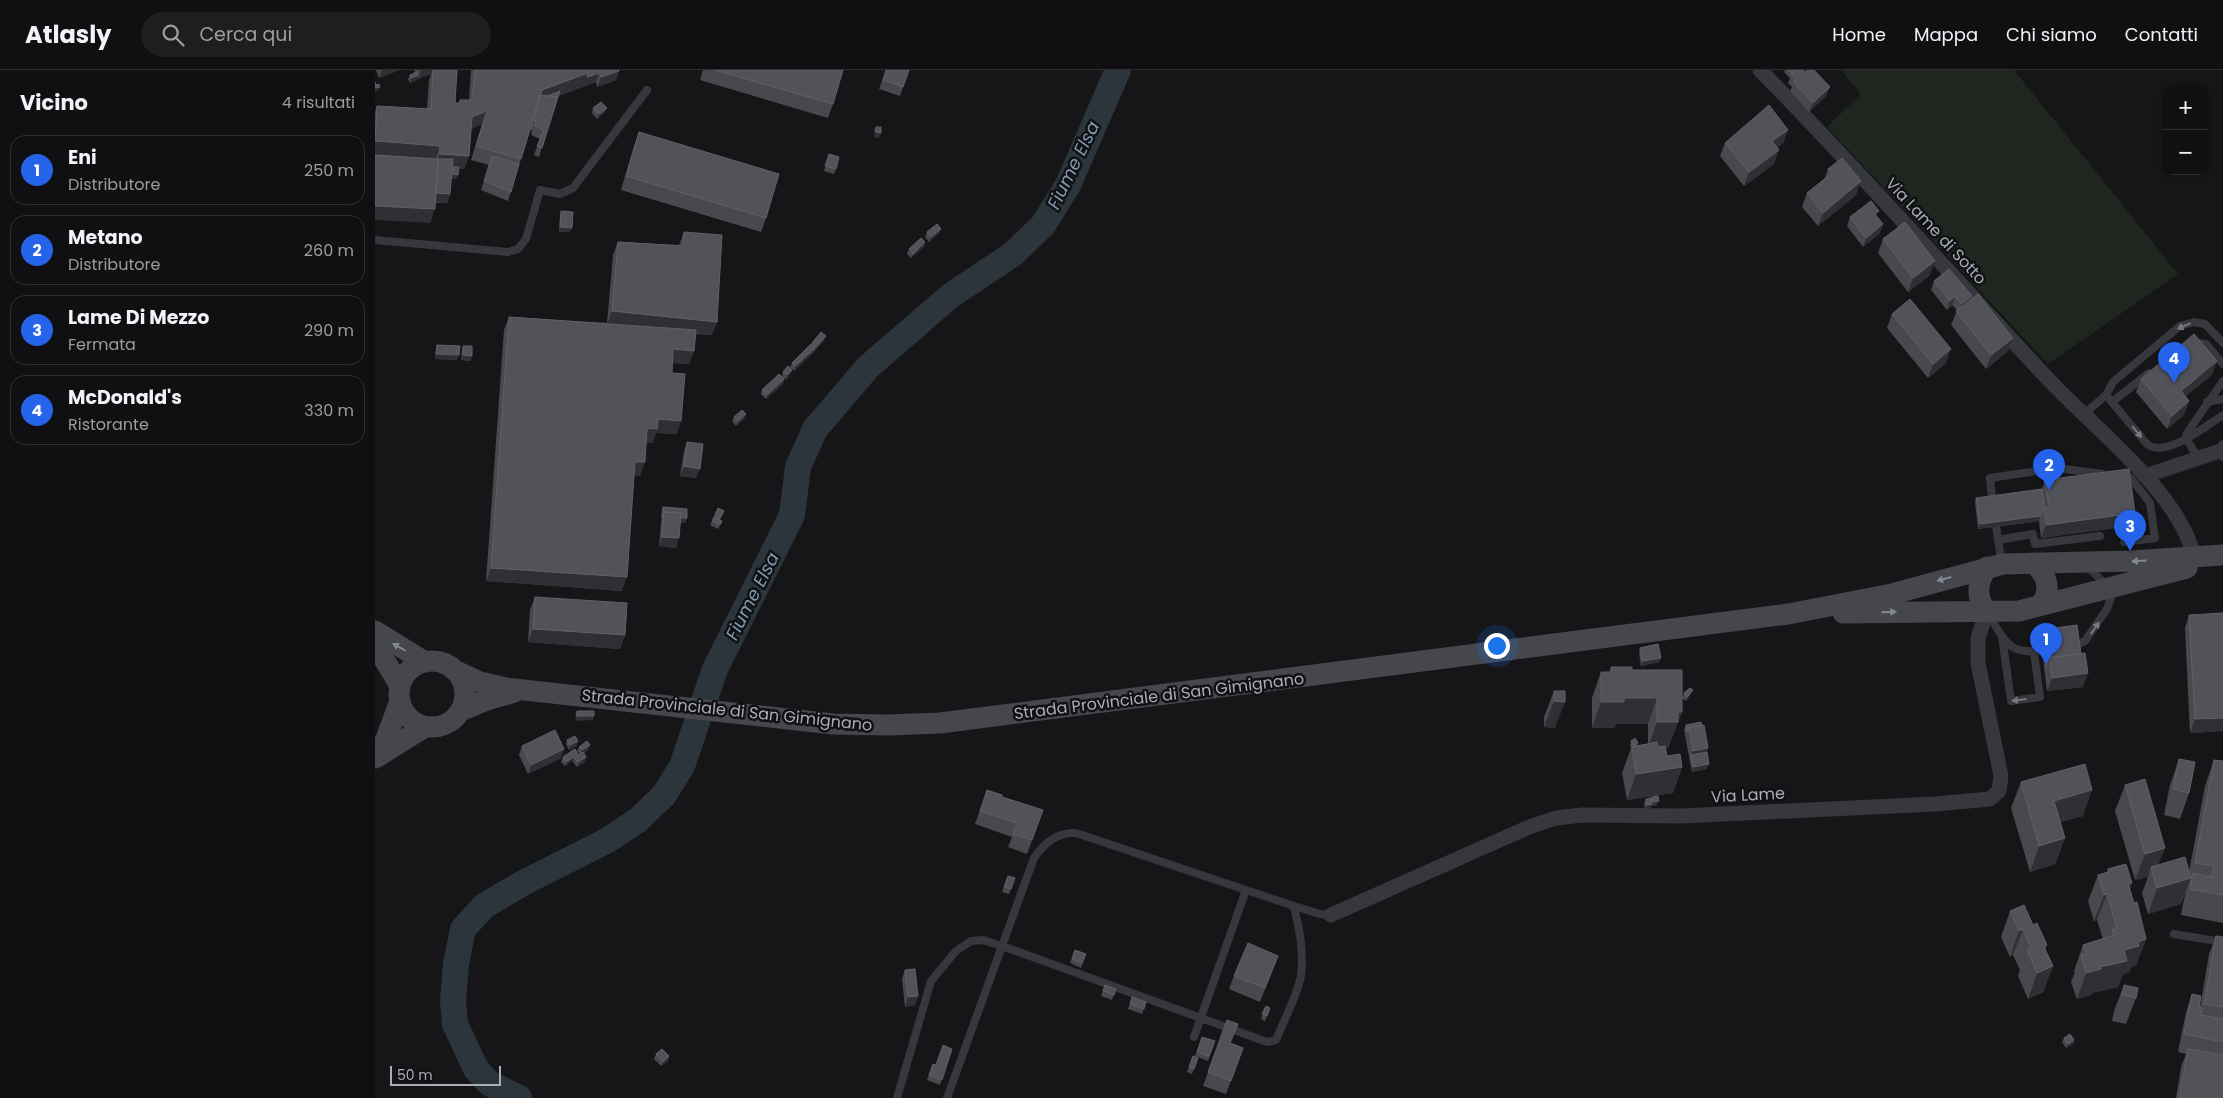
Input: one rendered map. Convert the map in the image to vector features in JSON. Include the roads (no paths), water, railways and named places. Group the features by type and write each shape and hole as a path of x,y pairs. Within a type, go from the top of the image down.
{"main road":[{"name":"Strada Provinciale di San Gimignano","path":"454,670 486,684 528,690 833,724 887,726 965,721 1788,614 1892,594 1995,566 2033,562 2084,563 2223,555"},
{"path":"2033,562 2043,571 2047,583 2047,593 2041,605"},
{"name":"Strada Provinciale di San Gimignano","path":"1788,614 2019,611 2167,572 2223,562"},
{"path":"1987,612 1979,602 1980,580 1995,566"},
{"path":"375,631 425,662"},
{"path":"375,650 388,664 400,694 409,718 425,727 436,728 454,719 464,701 461,679 454,670 445,664 425,662 409,670 400,694 386,739 375,758"},
{"name":"Strada Provinciale di San Gimignano","path":"460,711 501,695 528,690"},
{"path":"375,758 425,727"}],"street":[{"name":"Via Lame di Sotto","path":"1760,70 1925,244 2083,415 2145,476 2154,497 2186,531 2194,557"},
{"path":"2145,476 2221,451"},
{"name":"Via Lame","path":"1331,914 1529,827 1562,817 1591,814 1682,816 1990,800 1999,791 2001,776 1977,658 1978,638 1987,612"}],"lane":[{"path":"375,240 503,252 519,249 526,239 540,190 560,194 573,188 647,90"},
{"path":"2083,415 2106,395 2113,382 2177,329 2188,323 2205,324 2223,343"},
{"path":"2184,346 2198,342 2207,344 2223,364"},
{"path":"2111,402 2153,370"},
{"path":"2198,458 2186,438 2189,429 2223,381"},
{"path":"2113,382 2121,394"},
{"path":"2106,395 2147,444 2153,448 2168,447 2223,415"},
{"path":"2207,402 2223,399"},
{"path":"1995,566 1998,540 1990,478 2057,468 2097,474 2124,474 2154,497 2155,538 2124,542"},
{"path":"1998,540 2033,534 2035,544 2100,536"},
{"path":"1987,612 2002,636 2020,652 2073,647 2083,643 2107,609 2111,598 2108,588 2084,563"},
{"path":"2002,636 2011,701 2040,697 2033,652"},
{"path":"947,1098 1034,858 1042,846 1065,832 1076,833 1293,906 1320,914 1331,914"},
{"path":"1194,1038 1246,890"},
{"path":"897,1098 931,981 956,951 971,941 983,940 1002,946 1267,1042 1276,1040 1301,977 1300,931 1293,906"},
{"path":"2174,934 2223,942"}],"waterway":[{"name":"Fiume Elsa","path":"519,1098 489,1083 476,1069 455,1024 453,1001 456,964 463,929 484,906 523,883 608,840 638,820 664,795 682,766 715,669 792,515 798,467 815,429 868,367 950,296 1013,254 1043,225 1068,185 1118,70"}],"place":[{"name":"McDonald's","path":"2174,383"},
{"name":"Metano","path":"2049,490"},
{"name":"Lame Di Mezzo","path":"2130,551"},
{"name":"Eni","path":"2046,664"}]}
